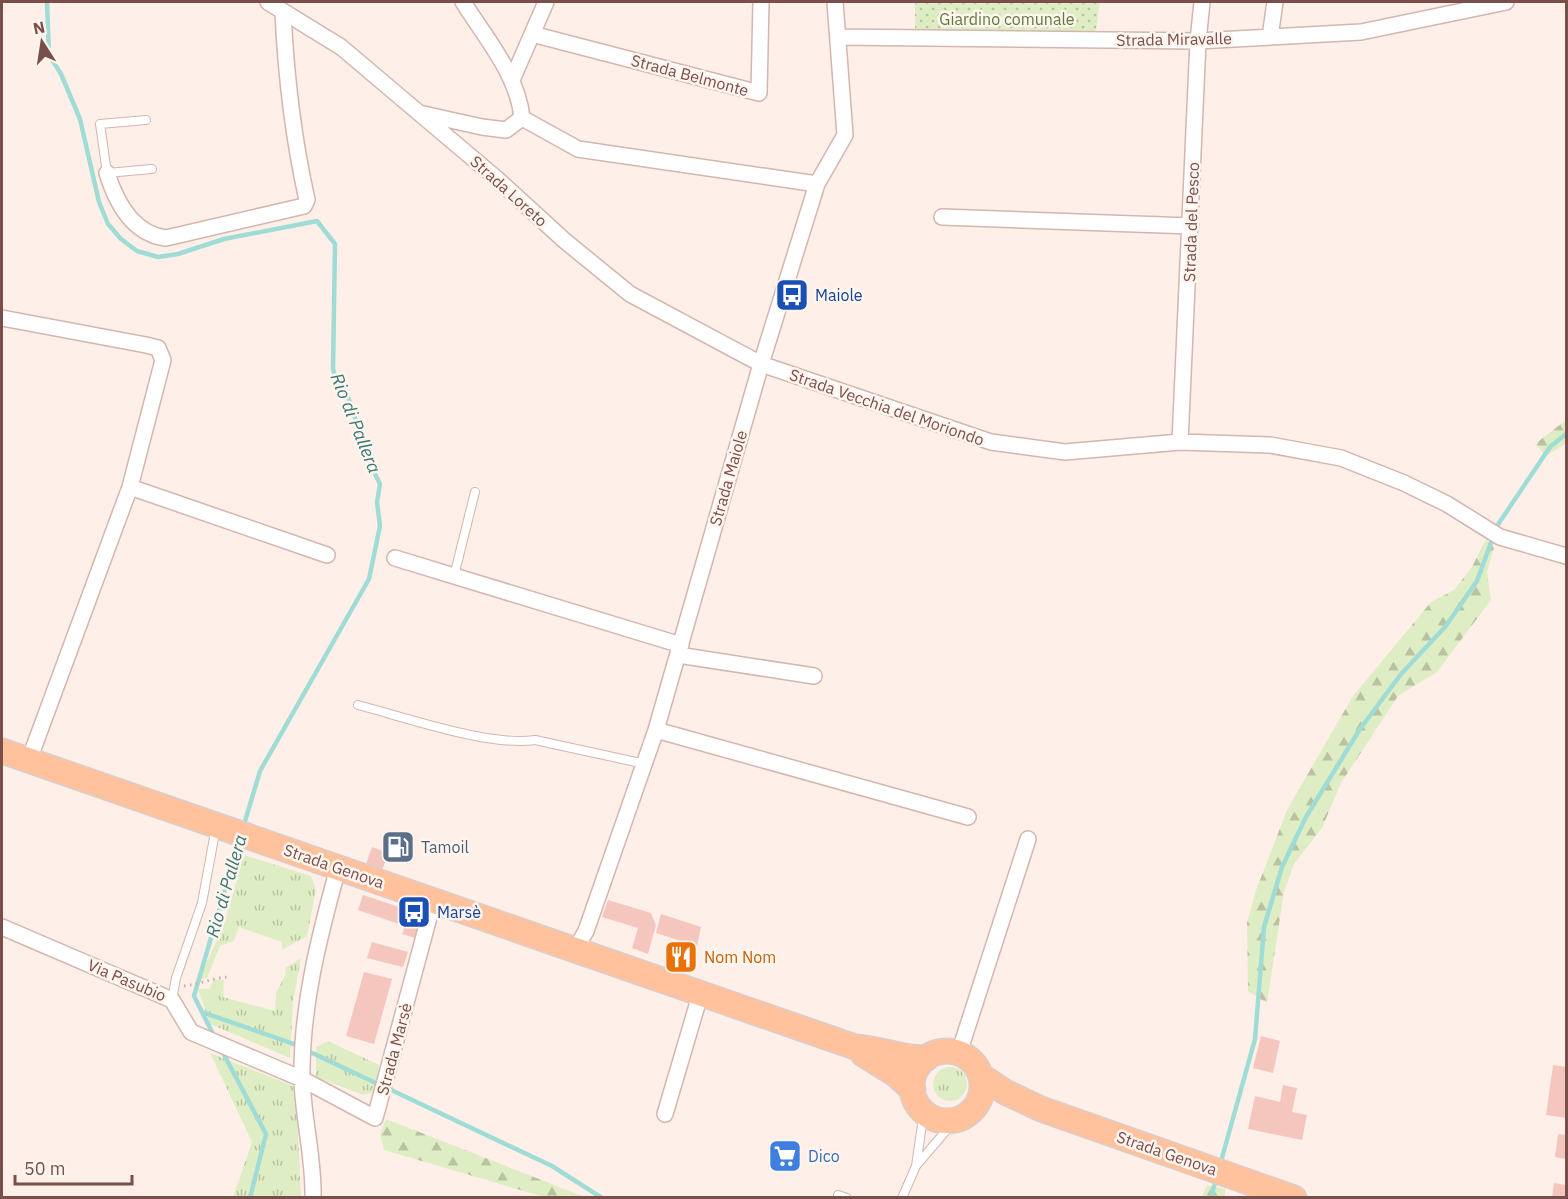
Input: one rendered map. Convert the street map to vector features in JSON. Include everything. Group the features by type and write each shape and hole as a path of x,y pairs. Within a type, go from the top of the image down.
{"main road":[{"name":"Strada Genova","path":"2,751 434,899 855,1047 895,1074 936,1119 964,1114 1041,1109"},
{"name":"Strada Genova","path":"855,1047 876,1048 907,1058 927,1058 948,1051 959,1053 969,1058 981,1076 1005,1092 1041,1109 1294,1197"},
{"path":"918,1100 914,1076 927,1058"},
{"path":"964,1114 980,1098 981,1076"}],"street":[{"name":"Strada Loreto","path":"268,2 341,47 630,294 761,364"},
{"path":"463,2 512,80 520,100 522,118"},
{"path":"512,80 546,2"},
{"name":"Strada Belmonte","path":"532,34 759,93 761,2"},
{"name":"Strada Maiole","path":"575,950 586,932 656,730 761,364 817,184 845,135 835,2"},
{"name":"Strada del Pesco","path":"1180,442 1198,41 1202,2"},
{"path":"1270,37 1275,2"},
{"name":"Strada Miravalle","path":"838,37 1198,41 1361,32 1486,4 1506,2"},
{"path":"107,173 112,189 124,211 139,229 153,237 166,238 304,206 307,200 292,125 286,76 283,13"},
{"path":"417,112 482,127 506,130 522,118"},
{"path":"522,118 578,149 817,184"},
{"path":"942,217 1191,226"},
{"path":"2,318 158,348 163,360 130,488 28,760"},
{"name":"Strada Vecchia del Moriondo","path":"761,364 991,442 1065,452 1180,442 1270,445 1341,458 1404,483 1494,533 1566,556"},
{"path":"130,488 327,555"},
{"path":"395,558 679,650 814,676"},
{"path":"656,730 968,817"},
{"path":"959,1053 1028,839"},
{"path":"313,1197 314,1170 302,1072 306,997 338,868"},
{"name":"Strada Marsè","path":"302,1072 375,1118 434,899"},
{"name":"Via Pasubio","path":"2,927 172,1000 191,1032 231,1049 302,1072"},
{"path":"665,1114 700,992"}],"lane":[{"path":"146,120 100,123 107,173 152,169"},
{"path":"454,576 475,492"},
{"path":"358,705 488,738 520,742 535,740 645,764"},
{"path":"172,1000 176,978 202,903 221,827"},
{"path":"916,1166 918,1100"},
{"path":"902,1197 916,1166 964,1114"},
{"path":"838,1195 847,1197"}],"path":[{"path":"183,986 202,984 213,977 231,977"}],"green space":[{"name":"Giardino comunale","path":"915,2 1100,2 1095,37 915,35"},
{"path":"1566,420 1566,443 1546,456 1535,444"},
{"path":"1486,539 1494,548 1487,572 1491,600 1437,672 1398,696 1341,783 1322,828 1294,864 1284,892 1267,1003 1248,991 1247,923 1255,893 1287,810 1353,696 1431,602 1454,590 1472,567"},
{"path":"244,855 311,876 316,890 307,936 282,950 282,942 239,927 234,941 220,946 207,978 201,979 224,925"},
{"path":"301,958 293,1002 290,1058 210,1024 198,989 210,989 213,979 224,980 223,997 275,1011 276,993 286,974 285,968"},
{"path":"328,1041 379,1065 375,1092 363,1095 316,1077 316,1047"},
{"path":"210,1053 296,1087 301,1197 233,1197 252,1142"},
{"path":"950,1067 962,1072 967,1084 962,1096 950,1101 938,1096 933,1084 938,1072"},
{"path":"386,1119 585,1197 544,1197 384,1150 380,1134"},
{"path":"1207,1185 1225,1189 1225,1197 1202,1197"}],"building":[{"path":"394,838 409,843 403,860 388,855 382,870 366,864 372,847 388,853"},
{"path":"363,895 423,915 415,938 402,934 405,926 358,910"},
{"path":"608,900 651,913 656,925 648,954 632,948 638,928 602,917"},
{"path":"661,914 701,927 697,946 656,933"},
{"path":"372,942 408,952 403,967 367,958"},
{"path":"364,972 392,979 374,1044 346,1036"},
{"path":"1261,1036 1280,1041 1273,1073 1253,1068"},
{"path":"1553,1065 1566,1067 1566,1118 1546,1115"},
{"path":"1283,1085 1297,1088 1292,1112 1307,1115 1302,1140 1248,1129 1255,1096 1280,1102"},
{"path":"1558,1134 1566,1135 1566,1159 1555,1157"},
{"path":"1554,1183 1566,1185 1566,1198 1552,1198"}],"waterway":[{"name":"Rio di Pallera","path":"47,2 49,55 61,74 80,119 99,202 108,224 121,239 137,251 158,257 178,254 224,239 317,221 335,244 333,369 338,389 348,397 372,468 380,484 377,502 380,526 369,579 260,771 243,828"},
{"path":"1220,1165 1255,1039 1264,927 1282,867 1306,817 1360,729 1401,674 1445,627 1477,581 1497,526 1550,447 1566,434"},
{"name":"Rio di Pallera","path":"215,1038 194,996 239,842"},
{"name":"Rio di Pallera","path":"202,1012 291,1043 380,1085"},
{"name":"Rio di Pallera","path":"222,1051 266,1134 250,1198"},
{"name":"Rio di Pallera","path":"387,1088 552,1166 602,1198"},
{"path":"1211,1198 1215,1183"}],"place":[{"name":"Maiole","path":"792,295"},
{"name":"Tamoil","path":"398,847"},
{"name":"Marsè","path":"414,912"},
{"name":"Nom Nom","path":"681,957"},
{"name":"Dico","path":"785,1156"}]}
